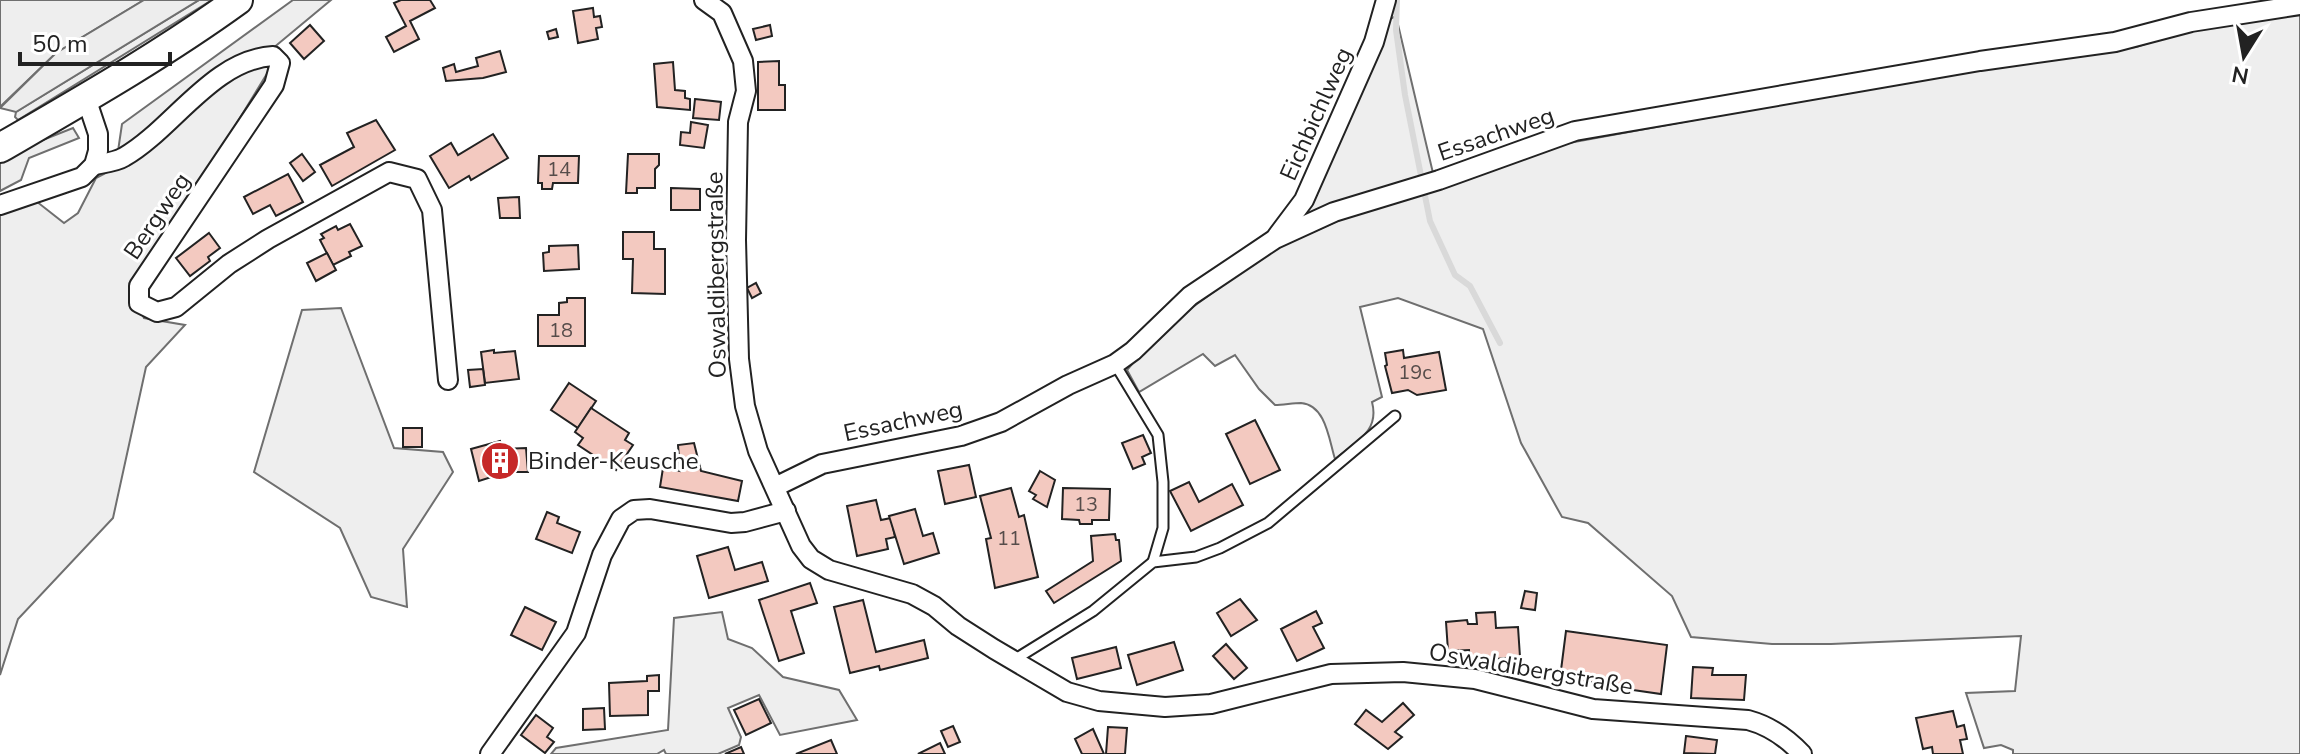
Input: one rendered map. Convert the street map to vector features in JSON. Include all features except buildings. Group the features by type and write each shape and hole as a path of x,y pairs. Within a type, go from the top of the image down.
{"main road":[{"path":"0,148 86,98 238,0"}],"street":[{"name":"Oswaldibergstraße","path":"704,0 722,13 743,61 746,91 738,122 736,196 739,359 745,406 758,451 801,546 811,559 829,570 912,594 934,606 958,626 1067,692 1099,701 1153,707 1211,704 1345,673 1403,672 1475,679 1593,709 1748,720 1768,726 1802,754"},
{"name":"Eichbichlweg","path":"1275,239 1304,200 1374,42 1386,0"},
{"name":"Essachweg","path":"775,487 822,464 961,436 1001,422 1056,391 1115,364 1133,351 1190,296 1275,239 1334,212 1424,185 1575,131 1980,61 2115,42 2191,22 2300,5"},
{"name":"Bergweg","path":"94,165 126,157 222,75 273,56 280,63 274,85 139,286 139,303 157,312 176,307 255,247 389,172 417,179 432,210 448,380"},
{"path":"0,205 82,177 94,165 98,134 86,98"},
{"path":"490,754 576,633 602,555 621,519 634,510 650,509 731,523 786,511"}],"lane":[{"path":"1115,364 1158,435 1163,482 1163,528 1153,562"},
{"path":"1014,660 1093,611 1153,562 1196,557 1268,523 1395,416"}],"shaded area":[{"path":"0,0 144,0 56,53 0,107"},
{"path":"144,0 199,0 16,112 0,108 56,53"},
{"path":"199,0 212,0 18,120 15,117 16,112"},
{"path":"293,0 331,0 272,49 128,148 118,151 122,124"},
{"path":"2300,13 2300,754 2013,754 2013,750 2001,745 1984,748 1966,693 2015,691 2021,636 1831,644 1772,644 1691,637 1672,596 1588,523 1562,517 1521,443 1483,329 1398,298 1360,307 1382,397 1372,402 1374,412 1369,429 1335,459 1325,425 1316,410 1301,403 1275,405 1259,389 1235,355 1215,366 1203,354 1139,392 1127,370 1161,330 1270,251 1369,207 1547,147 1993,65 2136,47 2186,31"},
{"path":"1396,16 1433,173 1294,222 1390,19"},
{"path":"270,61 268,72 133,293 144,318 185,325 146,367 113,518 18,619 0,675 0,213 36,201 64,223 78,213 96,178 125,163 238,73"},
{"path":"73,128 79,138 29,158 21,180 0,191 0,160"},
{"path":"341,308 394,448 443,452 453,472 403,549 407,607 371,597 340,528 254,472 302,310"},
{"path":"722,612 728,639 752,648 783,677 839,690 857,720 780,735 759,695 728,708 741,737 739,745 718,754 666,754 664,750 657,754 551,754 556,748 668,730 674,618"}],"waterway":[{"path":"1397,0 1396,30 1405,95 1430,221 1455,275 1470,286 1500,343"}],"place":[{"name":"Binder-Keusche","path":"500,461"}]}
